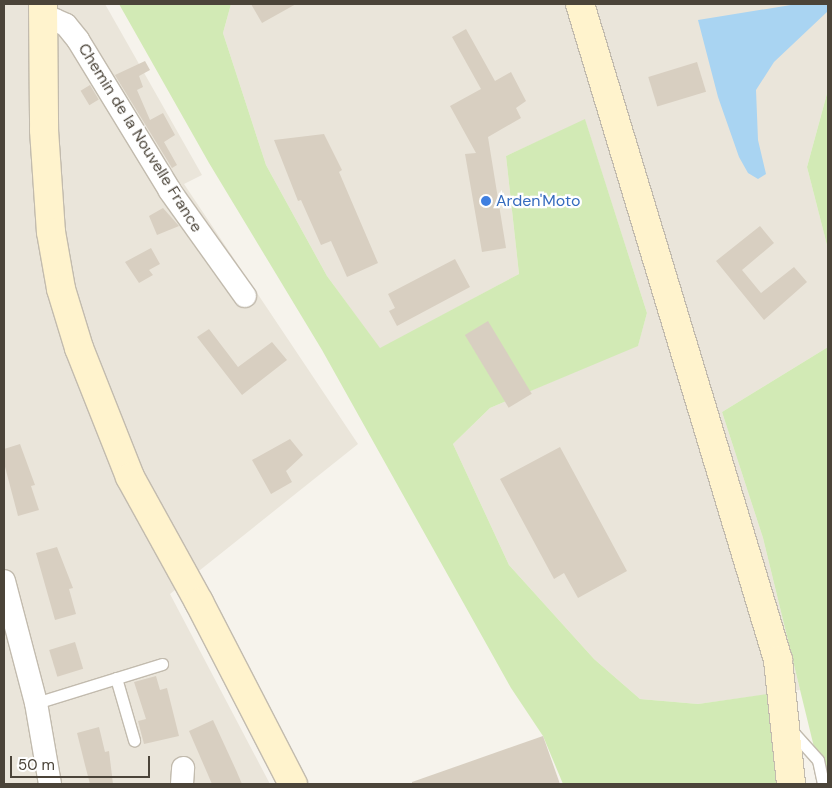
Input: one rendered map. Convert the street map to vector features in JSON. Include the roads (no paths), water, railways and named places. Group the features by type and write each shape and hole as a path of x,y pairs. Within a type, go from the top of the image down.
{"main road":[{"path":"580,4 778,660 791,784"},
{"path":"43,12 44,130 51,232 61,289 78,348 130,477 204,610 293,784"}],"street":[{"name":"Chemin de la Nouvelle France","path":"43,12 66,26 78,40 170,191 245,296"},
{"path":"4,581 36,703 50,784"}],"lane":[{"path":"36,703 162,664"},
{"path":"116,678 134,740"},
{"path":"786,725 818,760 823,784"}],"water":[{"path":"797,4 828,4 828,11 774,62 756,90 758,140 766,174 758,179 748,173 739,157 718,97 698,20"}],"place":[{"name":"Arden'Moto","path":"486,201"}]}
